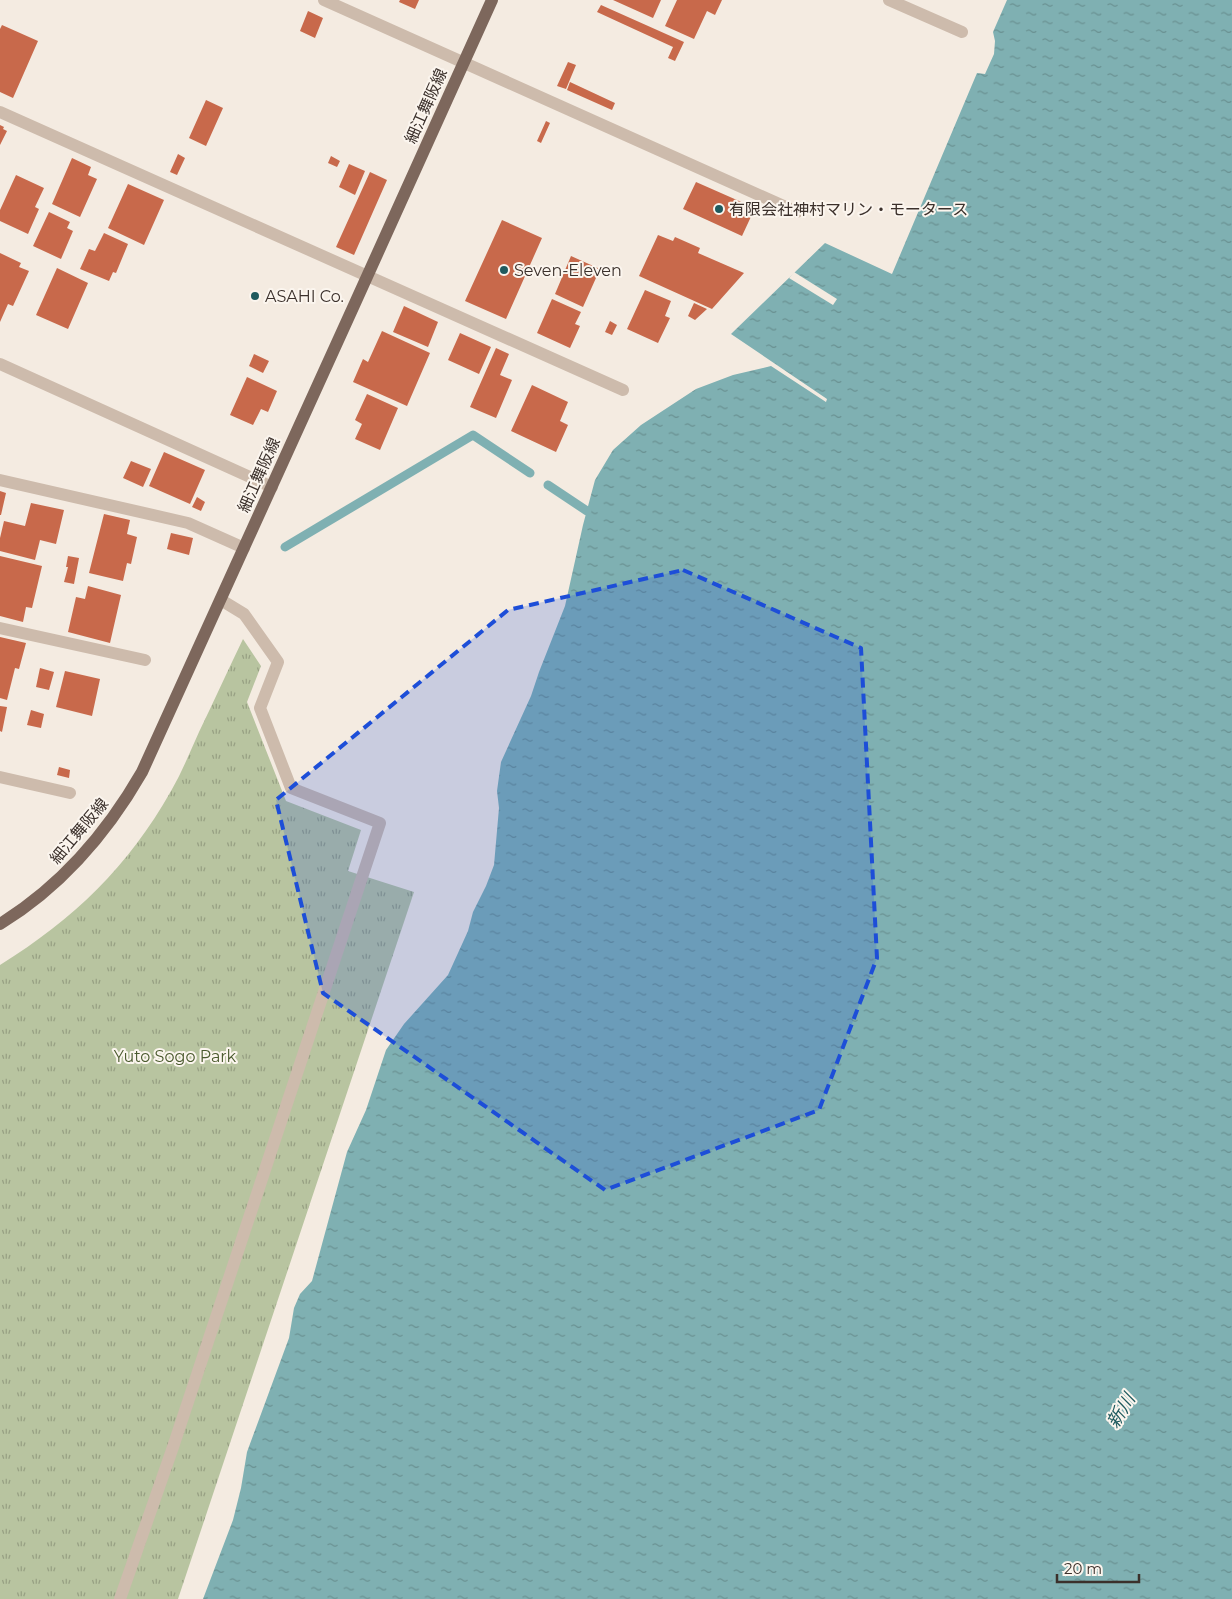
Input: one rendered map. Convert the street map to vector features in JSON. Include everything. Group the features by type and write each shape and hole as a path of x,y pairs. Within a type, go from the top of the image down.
{"main road":[{"name":"細江舞阪線","path":"0,924 33,901 75,863 94,842 128,797 154,747 492,0"}],"street":[{"path":"324,0 797,212"},
{"path":"889,0 962,32"},
{"path":"0,112 623,390"},
{"path":"0,364 272,487"},
{"path":"0,480 188,523 244,548"},
{"path":"120,1599 173,1447 380,823 291,788 260,708 278,662 244,614 220,600"},
{"path":"0,628 145,660"},
{"path":"0,777 70,793"}],"highlighted area":[{"path":"683,570 861,648 877,958 819,1110 605,1190 323,993 276,800 508,610"}],"green space":[{"name":"Yuto Sogo Park","path":"243,639 261,666 247,702 286,801 361,830 348,871 414,892 178,1599 0,1599 0,965 52,929 75,910 118,867 137,844 175,784"}],"water":[{"name":"新川","path":"1007,0 1232,0 1232,1599 203,1599 233,1520 247,1452 289,1338 294,1308 300,1294 312,1281 347,1152 366,1110 386,1050 404,1024 448,975 494,865 499,808 497,791 501,762 531,696 565,606 595,480 613,450 641,425 696,389 733,375 771,366 826,402 827,399 731,334 825,243 892,274 977,73 985,74 994,54 995,41 993,32"}],"pier":[{"path":"794,272 837,299 833,305 789,278"}],"building":[{"path":"400,0 419,0 415,9 399,2"},
{"path":"613,0 661,0 653,18"},
{"path":"677,0 722,0 715,15 707,11 694,39 665,26"},
{"path":"601,5 684,42 675,61 668,58 673,47 597,12"},
{"path":"308,11 323,18 315,38 300,31"},
{"path":"2,25 38,41 13,98 0,92 0,29"},
{"path":"568,62 576,65 566,89 557,86"},
{"path":"570,82 615,103 612,110 567,90"},
{"path":"206,100 223,108 206,146 189,138"},
{"path":"546,121 550,123 541,143 537,141"},
{"path":"0,125 7,131 0,145"},
{"path":"178,154 185,158 177,175 170,172"},
{"path":"331,156 340,161 337,167 328,163"},
{"path":"72,158 91,167 88,175 97,179 80,217 52,204"},
{"path":"349,164 365,171 355,195 339,187"},
{"path":"370,172 387,180 354,255 336,247"},
{"path":"16,175 44,188 35,207 39,209 28,234 0,221 0,210"},
{"name":"有限会社神村マリン・モータース","path":"696,182 755,208 742,236 683,209"},
{"path":"128,184 164,200 144,245 108,228"},
{"path":"49,212 70,222 67,228 73,231 61,259 33,246"},
{"path":"502,220 542,238 506,319 465,301"},
{"path":"104,233 128,244 116,273 113,272 109,281 80,269 89,249 95,251"},
{"path":"658,235 673,241 675,237 700,248 698,253 744,273 712,309 639,276"},
{"path":"0,253 21,263 19,267 29,271 13,306 8,304 0,322"},
{"path":"571,256 600,269 583,307 555,294"},
{"path":"57,268 88,283 68,329 36,315"},
{"path":"645,290 671,301 665,316 670,318 658,343 627,329"},
{"path":"552,299 581,312 575,324 580,326 570,348 537,333"},
{"path":"694,303 707,309 695,320 688,316"},
{"path":"404,306 438,322 428,347 393,332"},
{"path":"610,321 617,325 612,335 605,332"},
{"path":"382,331 430,353 407,406 353,382 363,359 368,362"},
{"path":"460,333 491,347 479,374 448,360"},
{"path":"496,348 509,354 500,375 512,380 496,418 470,407"},
{"path":"254,354 269,361 263,373 249,366"},
{"path":"247,377 277,391 268,412 261,409 253,425 230,415"},
{"path":"532,385 568,402 560,421 568,425 556,452 511,431"},
{"path":"367,394 398,408 380,450 355,439 362,424 355,420"},
{"path":"164,452 205,470 190,504 149,486"},
{"path":"131,461 151,469 143,487 123,478"},
{"path":"0,491 6,493 1,515 0,515"},
{"path":"197,497 205,502 201,511 192,507"},
{"path":"31,503 64,510 56,544 40,540 35,560 0,551 0,538 4,521 25,526"},
{"path":"104,514 130,520 127,534 137,537 131,564 127,563 123,581 89,573"},
{"path":"171,533 193,538 189,555 167,549"},
{"path":"0,556 42,566 32,608 26,607 23,622 0,616"},
{"path":"68,556 79,558 74,584 64,582 68,567 66,567"},
{"path":"88,586 121,595 110,643 68,632 76,597 85,599"},
{"path":"0,637 26,643 19,669 15,668 7,700 0,698"},
{"path":"40,668 54,672 49,690 36,687"},
{"path":"65,671 100,679 92,716 56,707"},
{"path":"0,706 7,707 2,732 0,731"},
{"path":"31,710 44,714 41,728 27,725"},
{"path":"59,767 70,770 69,778 57,775"}],"waterway":[{"path":"285,547 473,435 530,473"},
{"path":"548,485 587,511"}],"place":[{"name":"有限会社神村マリン・モータース","path":"719,209"},
{"name":"Seven-Eleven","path":"504,270"},
{"name":"ASAHI Co.","path":"255,296"}]}
